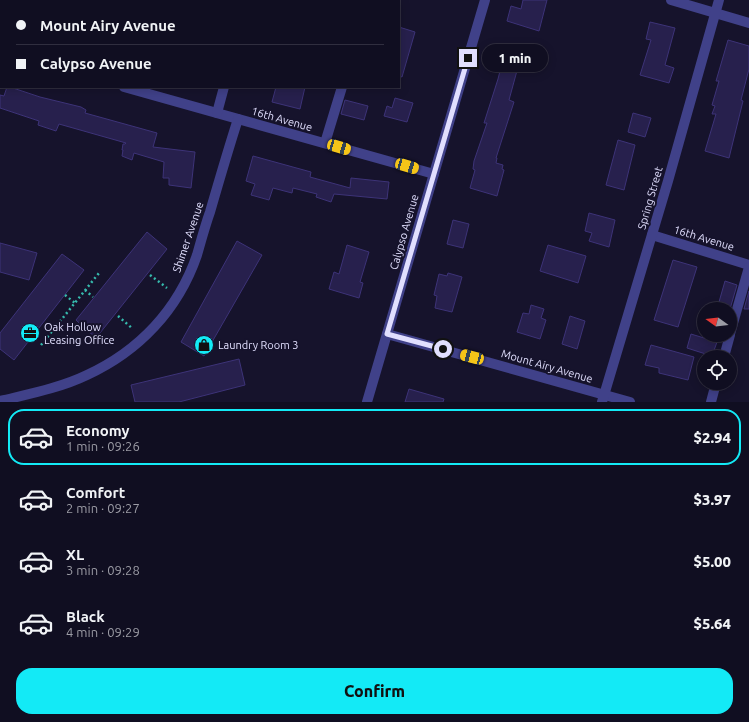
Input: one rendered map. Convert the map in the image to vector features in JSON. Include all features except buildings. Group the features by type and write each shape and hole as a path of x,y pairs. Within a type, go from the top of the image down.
{"street":[{"name":"Calypso Avenue","path":"367,402 485,0"},
{"path":"671,0 749,23"},
{"name":"Spring Street","path":"603,399 652,235 719,0"},
{"name":"16th Avenue","path":"128,88 434,174"},
{"path":"217,113 224,88"},
{"path":"325,143 342,88"},
{"name":"Shimer Avenue","path":"0,401 68,383 92,373 128,352 161,320 174,302 186,280 196,256 238,119"},
{"name":"16th Avenue","path":"652,235 749,266"},
{"path":"737,310 749,266"},
{"name":"Mount Airy Avenue","path":"387,334 603,399 630,402"},
{"path":"711,402 714,390"}],"path":[{"path":"41,345 99,273"},
{"path":"150,275 167,288"},
{"path":"85,290 93,297"},
{"path":"65,295 75,303"},
{"path":"118,316 134,329"}],"place":[{"name":"Oak Hollow Leasing Office","path":"30,333"},
{"name":"Laundry Room 3","path":"204,345"}],"route":[{"path":"443,349 387,334 468,58"}]}
